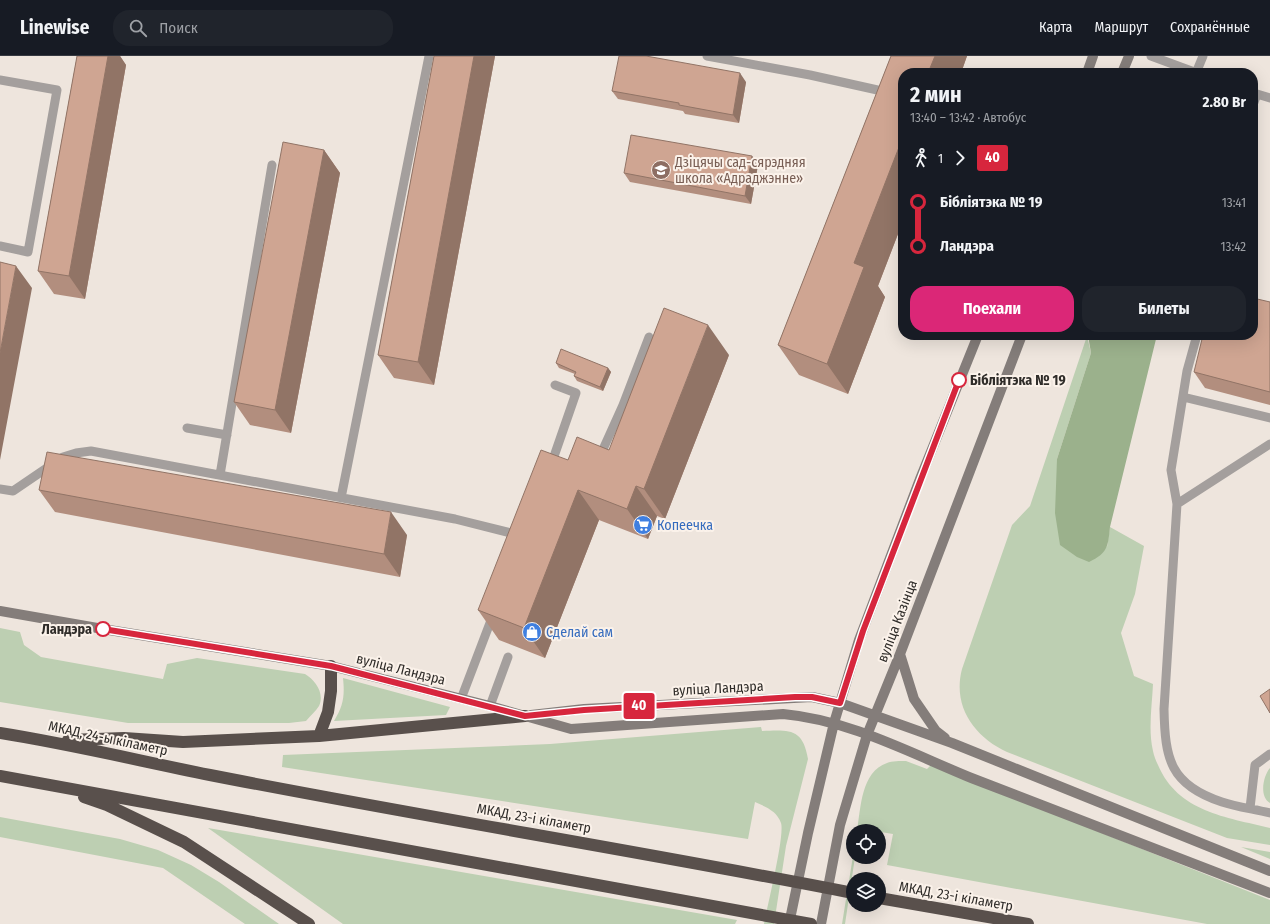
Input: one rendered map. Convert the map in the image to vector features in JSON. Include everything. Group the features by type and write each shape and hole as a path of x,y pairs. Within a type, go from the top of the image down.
{"highway":[{"path":"319,736 328,712 331,691 331,666"},
{"path":"48,741 124,738 183,742 319,736 525,716"},
{"name":"МКАД, 24-ы кіламетр","path":"0,733 48,741 209,775"},
{"name":"МКАД, 23-і кіламетр","path":"209,775 846,892"},
{"path":"0,776 811,924"},
{"path":"41,783 107,805 184,842 308,924"},
{"name":"МКАД, 23-і кіламетр","path":"886,899 1028,924"}],"main road":[{"path":"1089,68 1093,56"},
{"path":"1124,68 1129,56"},
{"name":"вуліца Казінца","path":"789,924 834,723 859,640 920,479 976,340"},
{"name":"вуліца Казінца","path":"821,924 840,825 867,735 900,654 1020,340"},
{"name":"вуліца Ландэра","path":"0,611 331,666 571,728 783,714 804,716 834,723 867,735 972,778 1270,893"},
{"path":"900,654 914,699 936,731 952,743 1270,871"},
{"name":"вуліца Ландэра","path":"525,716 584,710 812,697 840,703 952,743"}],"lane":[{"path":"341,498 429,56"},
{"path":"707,56 882,91"},
{"path":"1151,56 1183,68"},
{"path":"1198,68 1203,56"},
{"path":"0,80 56,90 28,252 0,246"},
{"path":"1258,94 1270,98"},
{"path":"220,475 272,165"},
{"path":"586,458 600,456 649,337"},
{"path":"1196,340 1187,371 1171,470 1177,504 1164,709 1165,738 1169,758 1178,775 1194,790 1222,802 1270,814"},
{"path":"555,385 576,393 549,468 565,462"},
{"path":"1183,398 1270,418"},
{"path":"187,428 227,435"},
{"path":"1177,504 1270,444"},
{"path":"0,489 13,491 63,457 91,451 455,519 523,536"},
{"path":"461,699 495,610"},
{"path":"490,706 508,657"},
{"path":"1250,808 1255,765 1270,754"}],"green space":[{"path":"1086,340 1088,340 1091,353 1057,459 1107,547 1110,527 1144,546 1135,594 1121,633 1134,676 1153,684 1151,735 1155,758 1167,781 1178,793 1191,803 1220,816 1270,828 1270,845 1227,838 1007,752 995,746 976,729 963,708 960,696 962,669 1012,525 1030,506"},
{"path":"1089,340 1156,340 1110,527 1109,539 1103,552 1089,562 1077,557 1060,545 1055,513 1057,459 1091,353"},
{"path":"0,628 20,632 24,645 41,657 163,679 167,664 197,658 305,674 318,687 321,701 318,708 306,721 289,723 128,723 0,702"},
{"path":"343,678 450,707 446,715 334,721 343,701"},
{"path":"761,727 762,731 787,731 798,736 806,749 808,759 786,846 774,924 764,924 778,856 782,830 781,823 774,812 755,802 748,839 282,767 283,755 550,744"},
{"path":"906,761 927,769 931,765 1270,900 1270,924 1207,924 887,865 893,834 886,833 886,824 858,824 861,801 867,782 878,768 889,762"},
{"path":"1270,768 1270,803 1264,796 1263,786"},
{"path":"0,817 120,839 158,850 191,865 219,882 279,924 245,924 163,868 0,837"},
{"path":"208,828 737,920 735,924 343,924"},
{"path":"1241,847 1270,852 1270,859"},
{"path":"852,864 854,864 853,872 850,872"},
{"path":"846,899 847,912 845,924 842,924"}],"building":[{"path":"77,56 108,56 69,276 38,271"},
{"path":"434,56 474,56 418,362 378,355"},
{"path":"619,56 646,56 740,73 733,115 679,105 679,103 612,91"},
{"path":"891,56 935,56 930,68 898,68 898,150 854,263 864,267 827,364 778,345"},
{"path":"631,135 752,156 745,196 624,173"},
{"path":"283,142 324,150 275,410 234,402"},
{"path":"0,262 16,266 0,353"},
{"path":"1258,299 1270,302 1270,392 1194,372 1202,340 1258,340"},
{"path":"664,308 708,325 644,489 636,486 627,509 578,490 524,628 478,610 541,450 568,460 577,437 609,450"},
{"path":"561,349 608,368 600,387 574,376 576,372 556,363"},
{"path":"47,452 391,512 384,554 39,490"},
{"path":"1270,689 1270,713 1260,696"}],"bus line":[{"name":"40","path":"103,629 331,666 525,716 584,710 795,697 812,697 840,703 859,640 959,380"}],"place":[{"name":"Дзіцячы сад-сярэдняя школа «Адраджэнне»","path":"661,170"},
{"name":"Бібліятэка № 19","path":"959,380"},
{"name":"Копеечка","path":"643,525"},
{"name":"Ландэра","path":"103,629"},
{"name":"Сделай сам","path":"532,632"}]}
